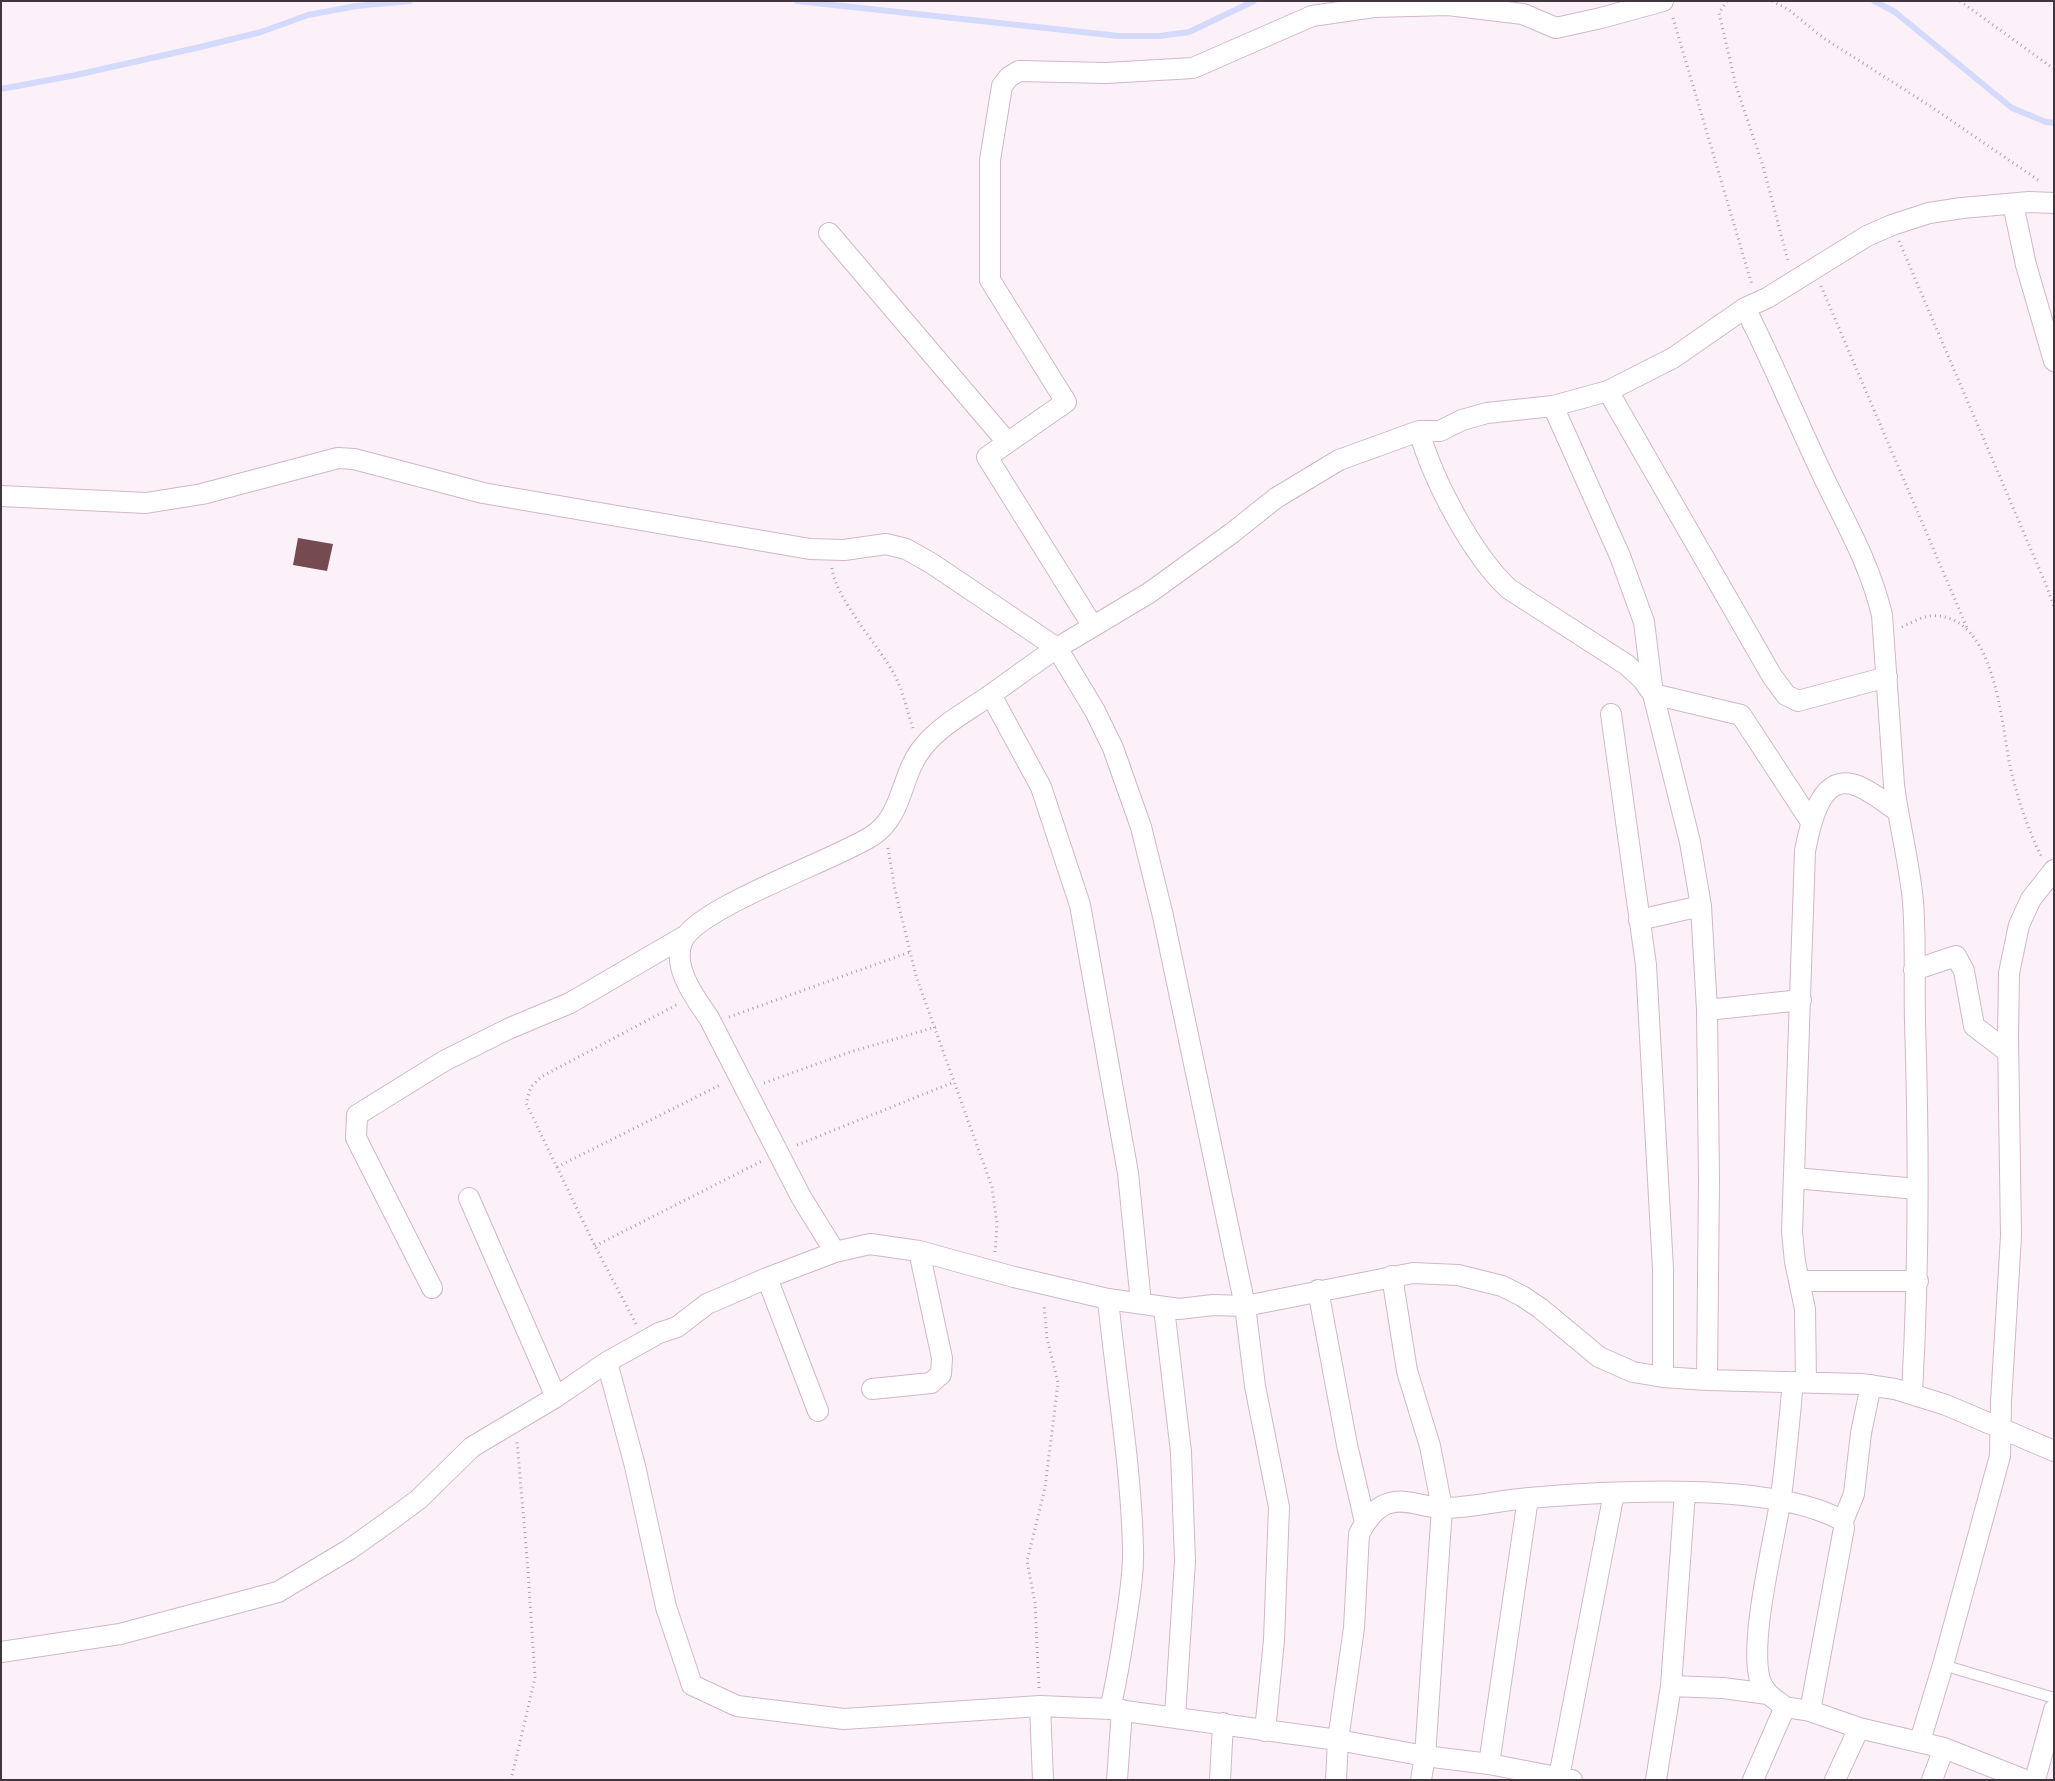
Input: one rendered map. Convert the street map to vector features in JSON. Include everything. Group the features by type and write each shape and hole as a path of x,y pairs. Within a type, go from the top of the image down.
{"street":[{"path":"1092,625 986,456 1066,402 990,280 990,160 1002,86 1009,77 1019,71 1106,73 1193,68 1312,16 1374,7 1448,5 1523,14 1556,28 1601,18 1667,8"},
{"path":"432,1288 356,1138 357,1114 444,1061 508,1029 570,1003 685,936 707,918 747,895 860,843 884,826 892,816 905,778 921,750 946,725 1092,625 1149,593 1232,533 1276,498 1339,460 1419,432 1440,431 1462,420 1487,413 1553,406 1608,391 1673,358 1751,305 1814,270 1867,236 1929,212 2014,204 2050,194"},
{"path":"2014,204 2026,265 2054,361"},
{"path":"829,233 1008,442"},
{"path":"1751,305 1784,388 1837,506 1858,543 1876,590 1882,615 1897,811 1906,844 1911,886 1919,1135 1917,1189 1918,1281 1912,1393"},
{"path":"1608,391 1772,676 1786,695 1798,701 1886,677"},
{"path":"1553,406 1620,556 1644,622 1653,694 1688,833 1701,906 1707,1010 1709,1180 1707,1380"},
{"path":"1419,432 1425,451 1469,538 1494,576 1509,590 1627,665 1643,680 1653,694 1742,715 1811,822"},
{"path":"1,496 146,503 202,494 338,458 354,459 483,493 754,540 810,549 835,549 886,544 906,549 952,576 1057,648 1095,711 1128,787 1141,827 1163,916 1244,1306 1255,1386 1279,1507 1275,1631 1265,1731"},
{"path":"991,695 1041,786 1080,905 1128,1172 1141,1303"},
{"path":"1611,714 1646,965 1663,1269 1663,1377"},
{"path":"1897,811 1856,785 1842,784 1831,789 1823,796 1811,822 1805,851 1792,1232 1798,1281 1805,1309 1799,1382 1758,1648 1759,1678 1768,1694 1785,1707 1810,1711 1859,1728 1944,1748 2025,1780"},
{"path":"1920,1741 1998,1465 2002,1428 2001,1402 2011,1236 2008,1052 2009,973 2018,925 2031,899 2052,872"},
{"path":"1639,920 1701,906"},
{"path":"685,936 681,943 681,962 694,996 712,1023 814,1220 835,1252"},
{"path":"1914,970 1956,956 1964,971 1974,1026 2008,1052"},
{"path":"1707,1010 1801,1000"},
{"path":"1795,1178 1917,1189"},
{"path":"469,1198 556,1397"},
{"path":"1,1652 120,1634 278,1592 350,1549 419,1499 472,1448 556,1397 607,1362 645,1340 677,1327 707,1304 767,1278 835,1252 870,1244 919,1250 1108,1299 1164,1308 1244,1306 1392,1276 1436,1272 1458,1275 1502,1286 1540,1308 1599,1357 1632,1372 1663,1377 1707,1380 1871,1386 1912,1393 2002,1428 2054,1451"},
{"path":"872,1389 931,1383 941,1374 942,1358 919,1250"},
{"path":"1392,1276 1407,1371 1430,1446 1442,1508 1425,1756 1421,1780"},
{"path":"767,1278 818,1411"},
{"path":"1798,1281 1918,1281"},
{"path":"1318,1290 1347,1445 1365,1522"},
{"path":"1108,1299 1115,1374 1126,1444 1133,1548 1132,1587 1116,1710 1116,1780"},
{"path":"1164,1308 1181,1452 1185,1561 1175,1716"},
{"path":"607,1362 635,1466 666,1607 692,1685 737,1706 844,1719 1040,1706 1116,1710 1175,1716 1265,1731 1338,1740 1565,1778 1614,1493"},
{"path":"1810,1711 1838,1567 1844,1521 1854,1494 1861,1433 1871,1386"},
{"path":"1336,1780 1338,1740 1354,1628 1359,1534 1365,1522 1388,1503 1401,1501 1442,1508 1528,1498 1614,1493 1685,1492 1781,1501 1820,1510 1844,1521"},
{"path":"1656,1780 1671,1686 1685,1492"},
{"path":"1488,1764 1528,1498"},
{"path":"1671,1686 1723,1688 1768,1694"},
{"path":"1040,1706 1043,1780"},
{"path":"1753,1780 1785,1707"},
{"path":"2035,1780 2054,1710"},
{"path":"1220,1780 1223,1723"},
{"path":"1835,1780 1859,1728"},
{"path":"1932,1780 1944,1748"}],"lane":[{"path":"1943,1665 2054,1698"}],"path":[{"path":"1727,1 1718,13 1730,64 1763,166 1794,281"},
{"path":"1772,1 1789,10 1822,37 1927,104 2050,194"},
{"path":"1960,1 2054,69"},
{"path":"1667,8 1751,305"},
{"path":"1892,225 2054,606"},
{"path":"1814,270 1968,630 1980,645 1990,669 2020,806 2052,872"},
{"path":"835,549 831,560 833,575 852,611 895,675 921,750"},
{"path":"1884,635 1929,616 1953,620 1968,630"},
{"path":"884,826 895,890 916,976 936,1026 992,1187 997,1224 992,1270"},
{"path":"712,1023 910,952"},
{"path":"645,1340 595,1246 526,1103 531,1087 541,1076 694,996"},
{"path":"557,1166 743,1082 936,1026"},
{"path":"595,1246 779,1152 954,1082"},
{"path":"1040,1706 1035,1603 1027,1561 1045,1488 1058,1383 1047,1338 1043,1283"},
{"path":"511,1780 534,1678 528,1570 515,1421"}],"building":[{"path":"298,538 333,544 327,571 293,565"}],"waterway":[{"path":"1,89 76,75 196,48 261,32 308,15 356,6 410,1"},
{"path":"797,1 1119,36 1159,36 1189,32 1254,1"},
{"path":"1874,1 1895,12 2012,108 2046,122 2054,123"}]}
